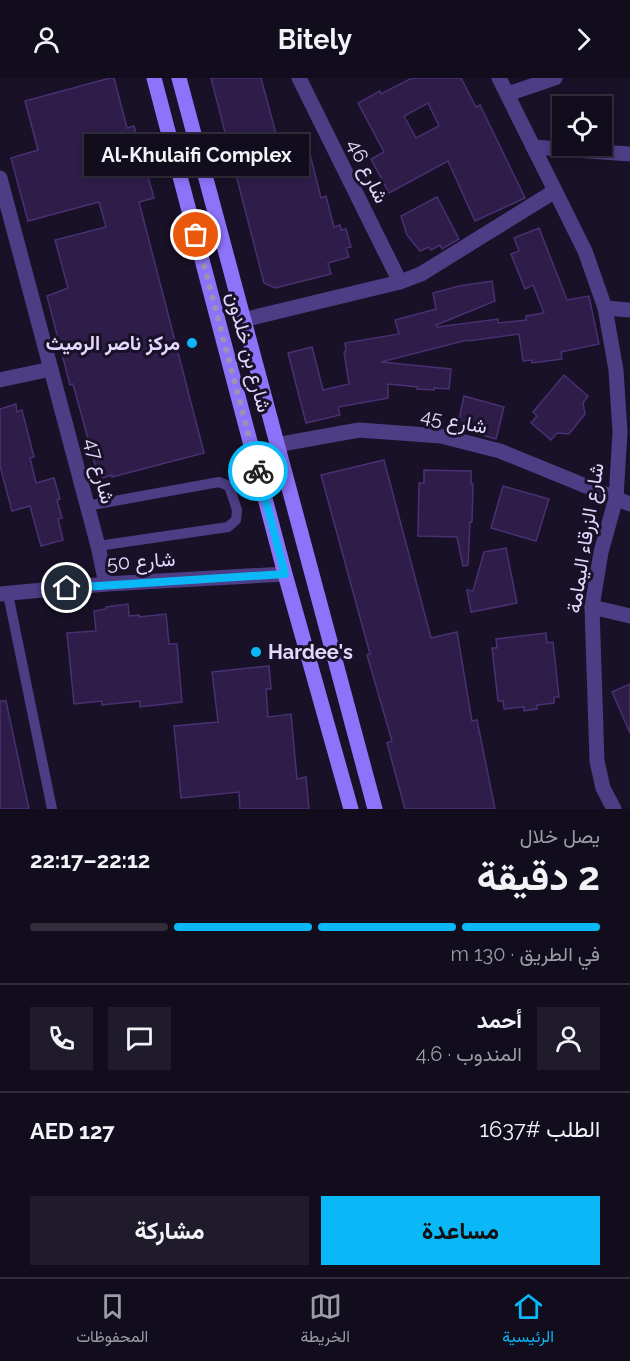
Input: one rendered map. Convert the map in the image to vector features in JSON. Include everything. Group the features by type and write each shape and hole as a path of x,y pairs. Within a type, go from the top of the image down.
{"street":[{"name":"شارع بن خلدون","path":"154,78 285,574 351,809"},
{"name":"شارع بن خلدون","path":"179,78 375,809"},
{"name":"شارع 46","path":"299,78 400,282"},
{"name":"شارع الزرقاء اليمامة","path":"499,78 585,251 605,308 616,370 623,501 601,552 592,607 597,762 603,788 614,809"},
{"path":"508,94 555,78"},
{"path":"533,147 630,154"},
{"name":"شارع 47","path":"0,178 98,546 106,584"},
{"path":"243,320 400,282 421,274 555,191"},
{"path":"605,308 630,310"},
{"path":"0,380 51,369"},
{"name":"شارع 45","path":"276,445 359,430 441,436 500,451 623,501"},
{"name":"شارع 50","path":"4,594 106,584 285,574"},
{"path":"592,607 630,616"}],"lane":[{"path":"87,506 219,482 229,486 237,510 236,520 228,527 98,546"},
{"path":"4,594 52,809"}],"building":[{"path":"114,78 127,128 134,126 154,198 139,202 204,453 99,479 73,384 70,385 47,296 68,288 55,240 106,227 99,202 28,221 11,158 38,150 25,101"},
{"path":"211,78 261,78 279,145 306,138 321,198 326,196 334,227 340,225 341,230 346,229 351,247 346,248 349,257 328,263 331,274 275,288 264,283"},
{"path":"412,78 461,78 476,107 480,105 525,198 475,221 448,161 389,193 371,159 384,152 358,103 380,91 381,94","holes":["428,103 439,126 416,138 404,116"]},
{"path":"437,197 459,239 442,249 440,245 431,250 429,247 420,251 407,235 401,216"},
{"path":"539,228 567,300 589,296 599,344 561,352 562,359 532,363 532,360 523,361 519,334 467,340 381,362 451,369 449,389 417,389 418,387 388,384 388,398 338,407 340,415 306,423 288,353 312,347 323,390 349,384 344,352 346,351 345,343 399,334 395,320 436,309 433,293 492,281 495,301 436,325 437,327 498,319 498,323 526,320 526,316 544,313 533,285 525,289 511,254 519,251 514,238"},
{"path":"564,375 588,396 583,403 585,414 569,434 557,433 551,440 531,423 537,416 533,412"},
{"path":"464,396 504,407 496,439 457,428"},
{"path":"16,404 17,412 22,410 34,457 30,458 36,483 54,478 60,499 57,500 62,518 58,519 63,540 41,546 30,506 12,511 0,466 0,409"},
{"path":"384,460 431,638 457,632 472,721 477,720 495,809 405,809 387,743 392,741 367,655 370,654 321,475"},
{"path":"424,470 471,471 472,522 470,522 468,565 463,566 457,537 418,536 419,483 424,483"},
{"path":"503,486 549,499 536,541 491,528"},
{"path":"506,548 517,603 471,612 467,590 473,591 484,552"},
{"path":"128,604 129,616 166,614 169,644 177,644 182,702 140,707 140,701 102,705 102,701 74,704 67,633 96,631 94,611"},
{"path":"546,633 547,643 553,642 559,697 554,697 554,703 537,705 537,709 524,711 524,707 504,709 503,701 498,701 492,648 497,648 496,639"},
{"path":"269,666 271,689 266,689 268,717 291,714 297,779 306,777 309,809 240,809 239,792 181,798 174,726 218,722 212,672"},
{"path":"630,684 630,733 612,692"},
{"path":"0,701 6,701 29,809 0,809"}],"way so far":[{"path":"196,235 258,471"}],"place":[{"name":"Al-Khulaifi Complex","path":"196,235"},
{"name":"مركز ناصر الرميث","path":"192,343"},
{"name":"Hardee's","path":"256,652"}],"route":[{"path":"67,588 285,574 258,471"}]}
